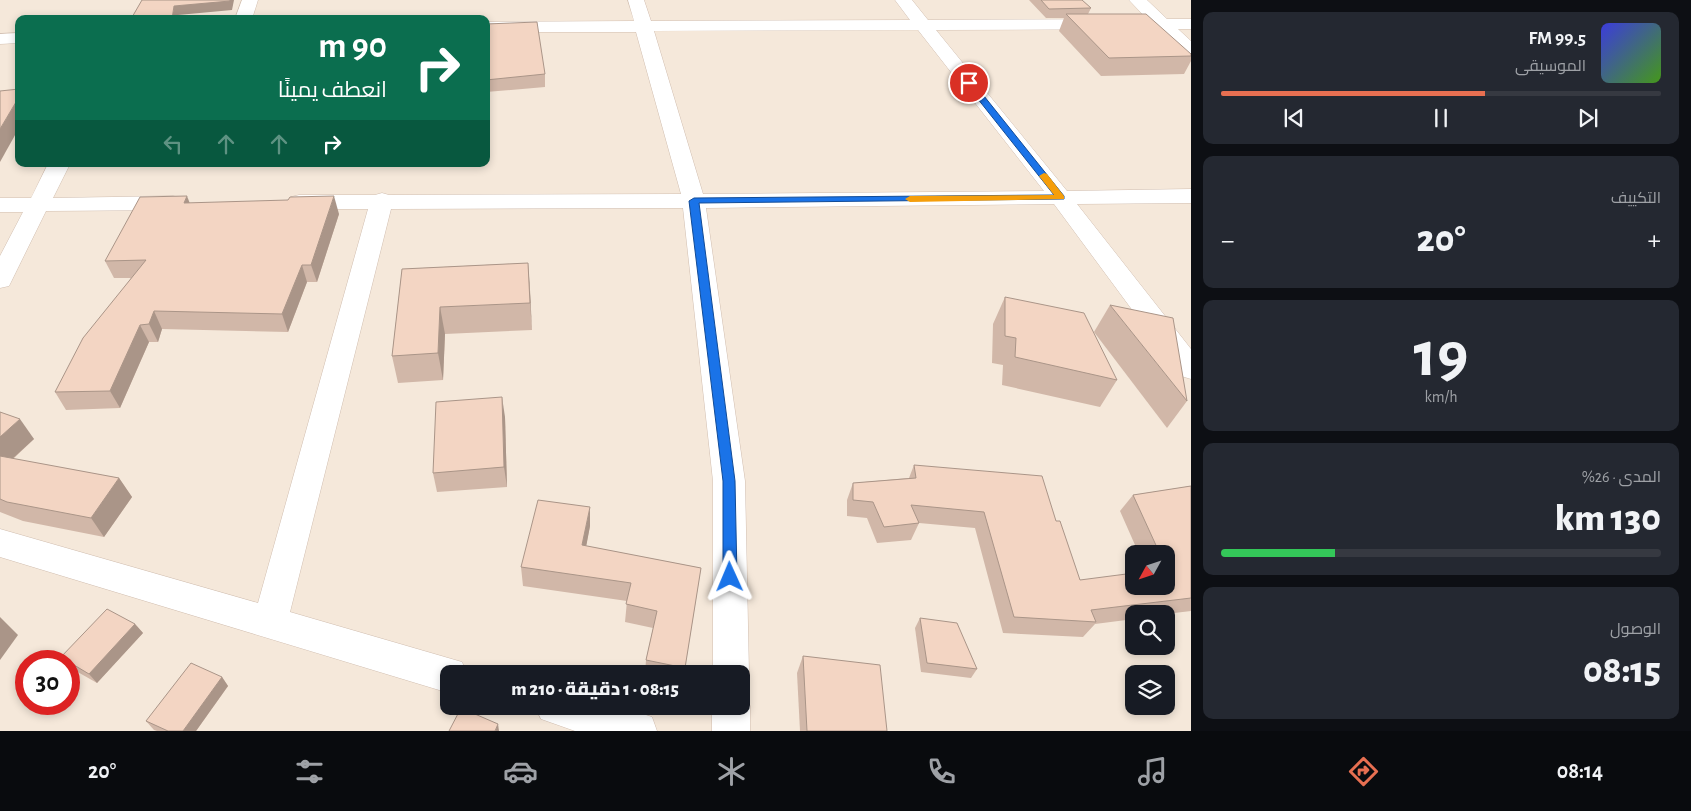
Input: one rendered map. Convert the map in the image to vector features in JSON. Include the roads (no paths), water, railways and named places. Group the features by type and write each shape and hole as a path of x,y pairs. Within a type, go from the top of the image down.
{"street":[{"path":"244,15 250,0"},
{"path":"636,0 694,201 729,481 731,665"},
{"path":"904,0 1061,198 1191,369"},
{"path":"1137,0 1191,51"},
{"path":"490,27 1191,24"},
{"path":"0,39 15,38"},
{"path":"0,280 57,167"},
{"path":"274,202 382,200 694,201 1191,196"},
{"path":"270,622 382,200"},
{"path":"0,205 196,203"},
{"path":"0,542 440,672"},
{"path":"584,715 638,731"},
{"path":"731,715 731,731"}]}
